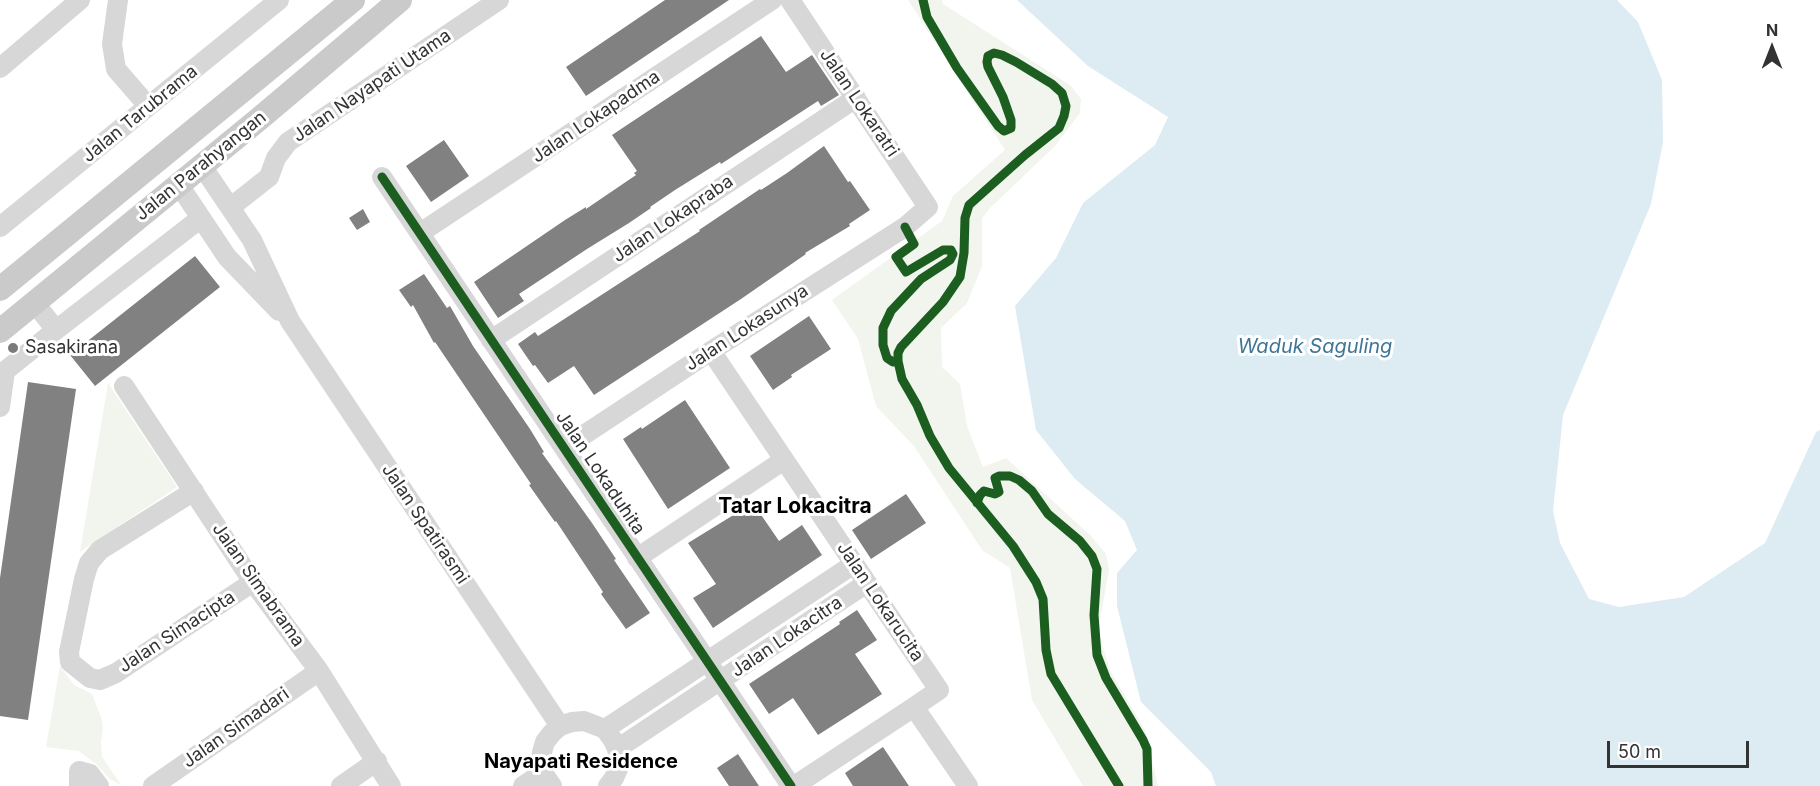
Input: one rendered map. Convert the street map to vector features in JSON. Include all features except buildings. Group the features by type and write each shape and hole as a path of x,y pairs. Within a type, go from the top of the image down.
{"main road":[{"name":"Jalan Parahyangan","path":"0,289 353,0"},
{"name":"Jalan Parahyangan","path":"0,331 400,0"}],"street":[{"path":"0,68 80,0"},
{"path":"118,0 112,44 116,69 148,106"},
{"name":"Jalan Tarubrama","path":"0,227 279,0"},
{"name":"Jalan Nayapati Utama","path":"231,207 269,177 276,158 288,142 500,0"},
{"name":"Jalan Lokapadma","path":"420,233 772,0"},
{"name":"Jalan Lokaratri","path":"790,0 928,207"},
{"name":"Jalan Lokapraba","path":"491,340 856,98"},
{"name":"Jalan Spatirasmi","path":"202,166 252,240 290,321 560,726"},
{"name":"Jalan Lokaduhita","path":"382,177 792,786"},
{"name":"Jalan Spatirasmi","path":"179,185 227,258 290,321"},
{"name":"Jalan Lokasunya","path":"564,448 905,227 928,207"},
{"path":"0,407 5,371 201,218"},
{"path":"34,302 56,330"},
{"name":"Jalan Lokarucita","path":"711,351 939,690 915,707"},
{"name":"Jalan Simabrama","path":"124,386 253,582 319,670 391,786"},
{"path":"637,558 784,460"},
{"name":"Jalan Simacipta","path":"194,491 100,550 89,563 69,652 70,662 90,678 100,680 116,673 253,582"},
{"name":"Jalan Lokacitra","path":"605,729 854,564"},
{"name":"Jalan Lokacitra","path":"617,749 867,584"},
{"name":"Jalan Simadari","path":"153,786 319,670"},
{"path":"792,786 915,707 968,786"},
{"path":"523,786 547,779 541,762 542,752 545,742 552,733 560,726 584,721 605,729 617,749 618,769 608,786"},
{"path":"341,786 377,761"},
{"path":"79,786 79,771 90,774 99,786"}],"shaded area":[{"path":"908,0 942,0 943,4 1070,85 1081,99 1080,113 1054,147 982,218 982,266 967,303 941,328 942,367 960,384 967,426 983,467 1006,458 1091,536 1106,554 1109,570 1098,631 1110,670 1145,730 1158,786 1083,786 1032,700 1010,568 982,550 914,446 876,406 858,339 832,300 942,221 953,196 1005,150"},
{"path":"108,383 177,487 80,552"},
{"path":"60,666 74,685 92,694 103,728 102,757 121,785 110,779 79,751 46,747"}],"water":[{"name":"Waduk Saguling","path":"1017,0 1617,0 1638,22 1662,80 1663,142 1651,204 1563,415 1553,511 1560,543 1589,599 1619,607 1684,597 1765,543 1816,432 1820,430 1820,786 1216,786 1211,772 1141,702 1117,606 1117,573 1137,550 1125,521 1075,479 1036,430 1015,306 1056,258 1083,203 1155,145 1168,117 1088,66"}],"cycle path":[{"path":"923,0 927,17 957,68 998,126 1004,131 1011,128 1011,120 1003,97 988,67 988,56 994,53 1016,62 1052,84 1062,93 1066,106 1059,128 969,205 965,218 964,253 960,277 943,302 901,347 898,361 902,379 917,405 930,436 949,468 1013,546 1036,582 1043,599 1046,650 1051,674 1119,786"},
{"path":"382,177 791,786"},
{"path":"898,361 893,362 887,358 883,345 883,328 891,311 921,279 950,260 953,254 951,250 943,250 906,272 896,257 914,244 905,227"},
{"path":"977,503 984,491 995,494 999,492 995,478 1010,476 1019,480 1032,491 1048,514 1080,541 1092,556 1097,569 1094,615 1097,655 1106,678 1147,749 1148,786"}],"place":[{"name":"Sasakirana","path":"13,348"}],"district":[{"name":"Tatar Lokacitra","path":"795,507"},
{"name":"Nayapati Residence","path":"581,762"}]}
